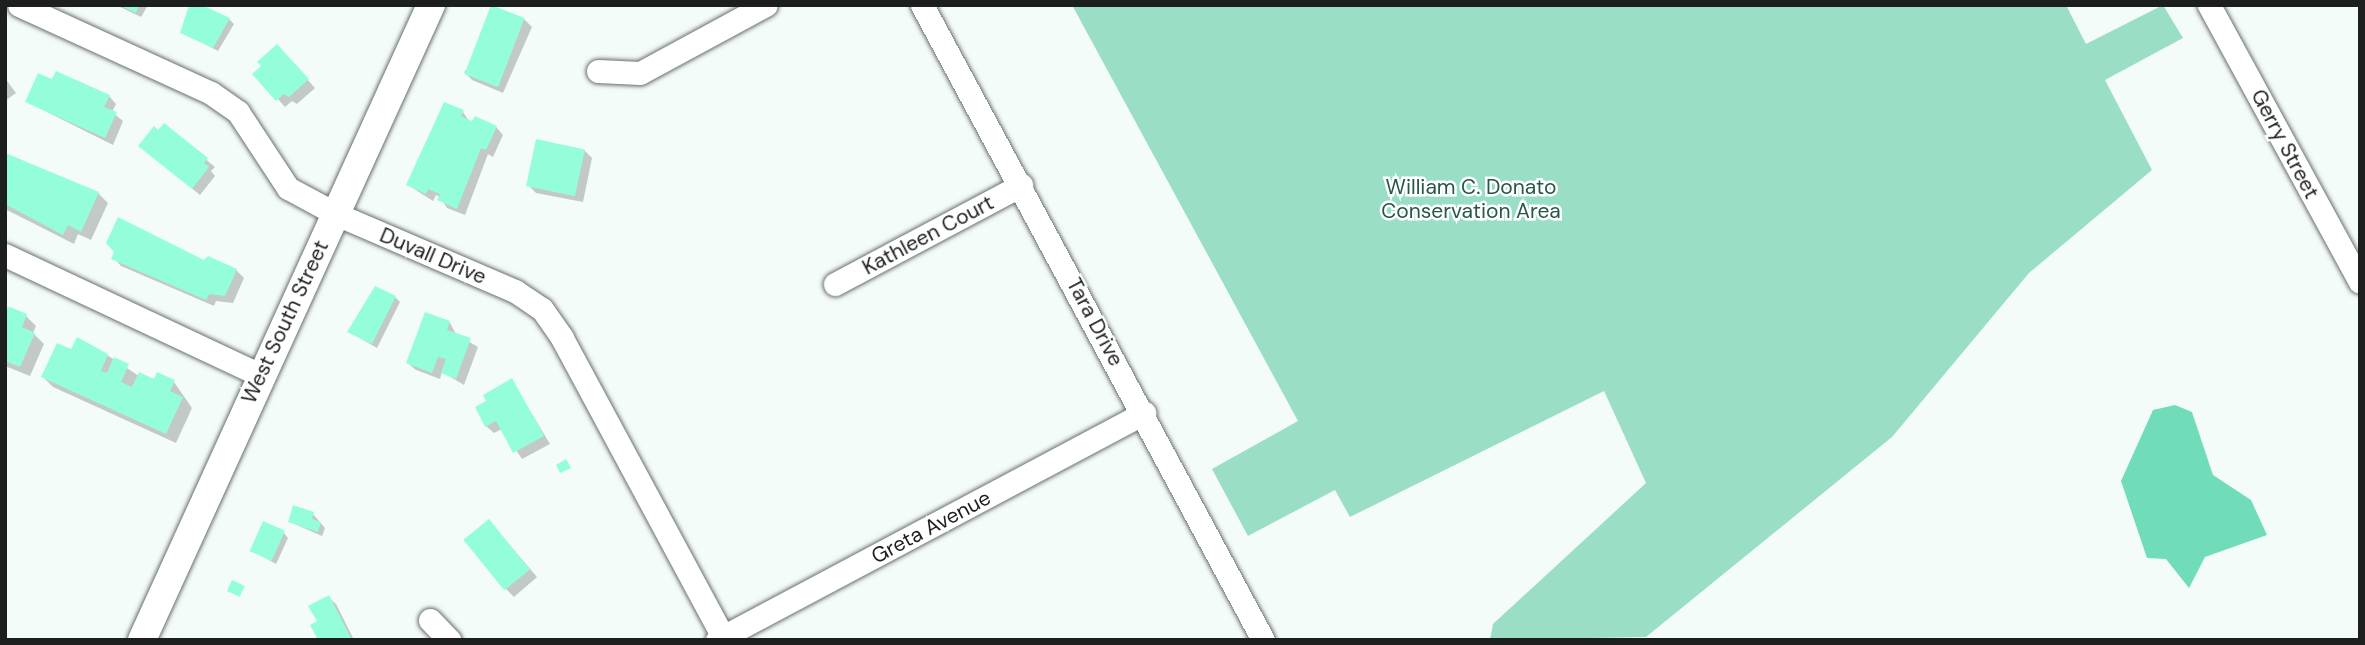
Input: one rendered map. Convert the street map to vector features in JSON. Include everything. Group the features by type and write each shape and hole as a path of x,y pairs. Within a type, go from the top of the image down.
{"street":[{"name":"Duvall Drive","path":"19,5 211,93 238,112 288,188 336,214 515,291 542,309 562,338 720,638"},
{"name":"West South Street","path":"142,640 430,5"},
{"path":"598,71 640,73 766,5"},
{"name":"Tara Drive","path":"922,5 1144,413 1263,640"},
{"name":"Gerry Street","path":"2211,6 2360,282"},
{"name":"Kathleen Court","path":"835,284 1021,185"},
{"path":"5,255 260,375"},
{"name":"Greta Avenue","path":"720,638 1144,413"},
{"path":"430,620 449,640"}],"green space":[{"name":"William C. Donato Conservation Area","path":"1072,5 2066,5 2086,44 2163,5 2183,38 2105,80 2152,170 2029,273 1892,437 1646,637 1490,640 1493,624 1646,483 1604,391 1350,517 1335,490 1248,536 1212,469 1298,421"}],"shaded area":[{"path":"2175,405 2192,412 2213,475 2251,500 2267,535 2205,557 2189,588 2166,559 2147,558 2121,481 2153,410"}],"building":[{"path":"119,5 139,5 136,13"},
{"path":"189,5 202,5 230,18 213,48 180,33"},
{"path":"491,5 525,18 498,87 464,74"},
{"path":"277,44 309,79 289,97 284,94 276,101 252,74 261,66 257,62"},
{"path":"56,71 110,95 104,107 117,112 105,138 25,102 38,73 52,79"},
{"path":"444,102 464,110 461,116 472,121 475,116 497,126 486,150 481,148 457,209 437,200 440,194 428,189 426,194 406,185"},
{"path":"164,123 208,158 204,163 209,167 192,189 138,146 154,126 158,130"},
{"path":"536,139 585,149 575,196 526,186"},
{"path":"5,153 99,192 81,232 68,225 63,235 5,204"},
{"path":"118,217 204,260 208,256 237,269 225,296 209,294 206,300 111,259 114,252 106,243"},
{"path":"375,286 396,296 372,344 347,332"},
{"path":"10,307 27,314 22,327 35,333 20,367 5,361 5,308"},
{"path":"425,312 450,321 447,330 471,338 456,379 441,373 446,359 438,357 432,373 406,363"},
{"path":"77,337 108,354 101,371 107,373 114,357 129,364 121,382 132,387 139,372 154,379 157,372 175,380 170,391 183,397 166,434 41,377 57,343 71,349"},
{"path":"512,378 544,436 513,453 496,421 485,427 475,407 486,401 483,395"},
{"path":"566,459 571,468 560,473 556,465"},
{"path":"293,505 314,512 312,519 321,522 318,532 288,522"},
{"path":"489,519 530,570 504,590 463,540"},
{"path":"263,521 285,531 272,561 250,551"},
{"path":"232,580 245,586 240,597 227,591"},
{"path":"329,595 352,640 318,640 310,625 317,621 308,606"}]}
